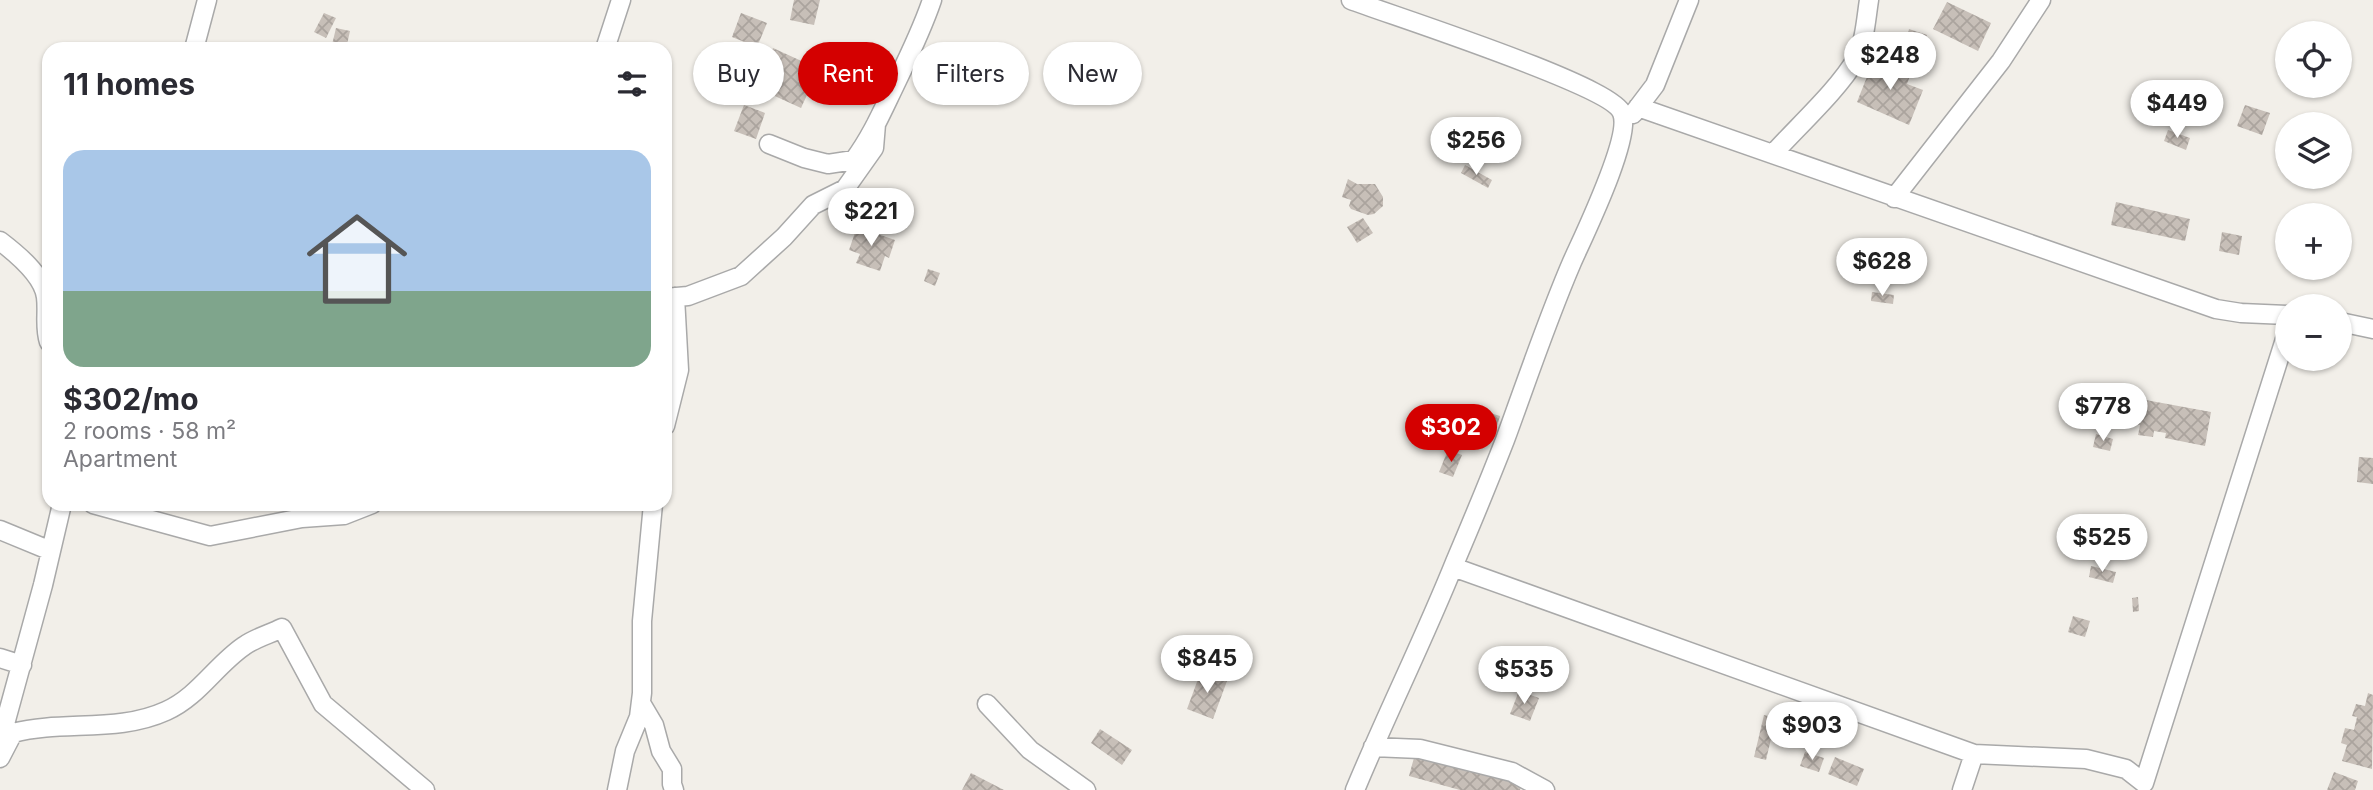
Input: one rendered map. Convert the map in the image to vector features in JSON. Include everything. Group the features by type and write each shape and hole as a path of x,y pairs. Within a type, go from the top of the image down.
{"street":[{"path":"196,42 207,0"},
{"path":"607,42 621,0"},
{"path":"769,144 828,164 854,160 867,143 923,27 932,0"},
{"path":"1350,0 1501,52 1589,91 1613,103 1622,112 1624,125"},
{"path":"1355,790 1453,567 1505,439 1566,275 1602,192 1624,125 1655,85 1689,0"},
{"path":"1773,154 1845,74 1856,57 1862,42 1869,0"},
{"path":"1894,198 2001,61 2040,0"},
{"path":"1638,107 2216,309 2275,314"},
{"path":"672,297 688,296 741,276 784,237 813,205 845,189 874,148 876,124"},
{"path":"0,241 24,262 42,286"},
{"path":"672,313 679,370 672,398"},
{"path":"2352,325 2373,329"},
{"path":"1453,567 1975,754 2086,759 2126,769 2144,783 2275,371"},
{"path":"0,742 60,511"},
{"path":"119,511 210,536 302,518 344,515 354,511"},
{"path":"618,790 625,751 639,717 641,703 642,621 652,511"},
{"path":"0,530 51,551"},
{"path":"0,758 13,733 36,727 127,723 165,712 187,699 244,646 282,628 323,704 425,790"},
{"path":"0,658 22,665"},
{"path":"641,703 654,725 661,751 671,769 671,784 674,790"},
{"path":"987,704 1030,750 1086,790"},
{"path":"1373,747 1420,749 1446,755 1512,772 1545,790"},
{"path":"1962,790 1975,754"}],"building":[{"path":"794,0 820,0 814,25 790,20"},
{"path":"1947,2 1991,23 1978,51 1933,29"},
{"path":"324,13 336,18 326,38 314,32"},
{"path":"741,13 767,23 759,42 744,42 732,37"},
{"path":"336,28 350,31 348,42 333,42"},
{"path":"1909,29 1927,35 1924,44 1907,38"},
{"path":"784,53 798,59 798,105 802,105 801,108 784,100"},
{"path":"1874,59 1911,73 1907,84 1923,90 1909,125 1857,102"},
{"path":"744,105 765,113 756,139 734,131"},
{"path":"2245,105 2270,113 2262,135 2237,126"},
{"path":"2168,130 2190,138 2186,150 2164,141"},
{"path":"1465,165 1492,180 1488,188 1461,173"},
{"path":"1348,179 1357,184 1375,184 1383,197 1383,206 1374,214 1368,215 1351,209 1351,200 1342,197"},
{"path":"2116,202 2190,219 2185,241 2111,225"},
{"path":"1363,218 1373,233 1357,243 1347,227"},
{"path":"857,227 895,240 889,258 885,256 880,271 856,263 860,254 849,250"},
{"path":"2222,232 2242,236 2239,255 2219,251"},
{"path":"928,269 940,273 935,286 924,281"},
{"path":"1872,292 1894,295 1893,304 1871,301"},
{"path":"2124,396 2211,412 2205,446 2165,438 2166,433 2154,431 2153,437 2138,435 2140,425 2119,421"},
{"path":"1487,412 1500,416 1497,426 1484,422"},
{"path":"2096,434 2113,439 2110,451 2093,447"},
{"path":"1448,450 1462,455 1453,477 1439,472"},
{"path":"2359,457 2373,458 2373,484 2357,482"},
{"path":"2091,566 2116,572 2113,583 2089,577"},
{"path":"2138,597 2139,611 2133,612 2132,598"},
{"path":"2073,616 2090,621 2085,637 2068,632"},
{"path":"1201,671 1227,681 1213,719 1187,709"},
{"path":"1519,691 1539,698 1530,721 1510,714"},
{"path":"2368,693 2373,695 2372,769 2342,761 2347,745 2341,743 2345,728 2354,730 2357,717 2352,716 2356,704 2365,706"},
{"path":"1764,715 1776,718 1766,760 1754,757"},
{"path":"1100,729 1132,750 1122,765 1091,743"},
{"path":"1805,752 1824,758 1819,772 1800,766"},
{"path":"1415,754 1522,783 1520,790 1460,790 1409,776"},
{"path":"1835,757 1864,769 1857,786 1828,774"},
{"path":"2334,772 2358,781 2355,790 2327,790"},
{"path":"971,773 1004,790 962,790"}]}
